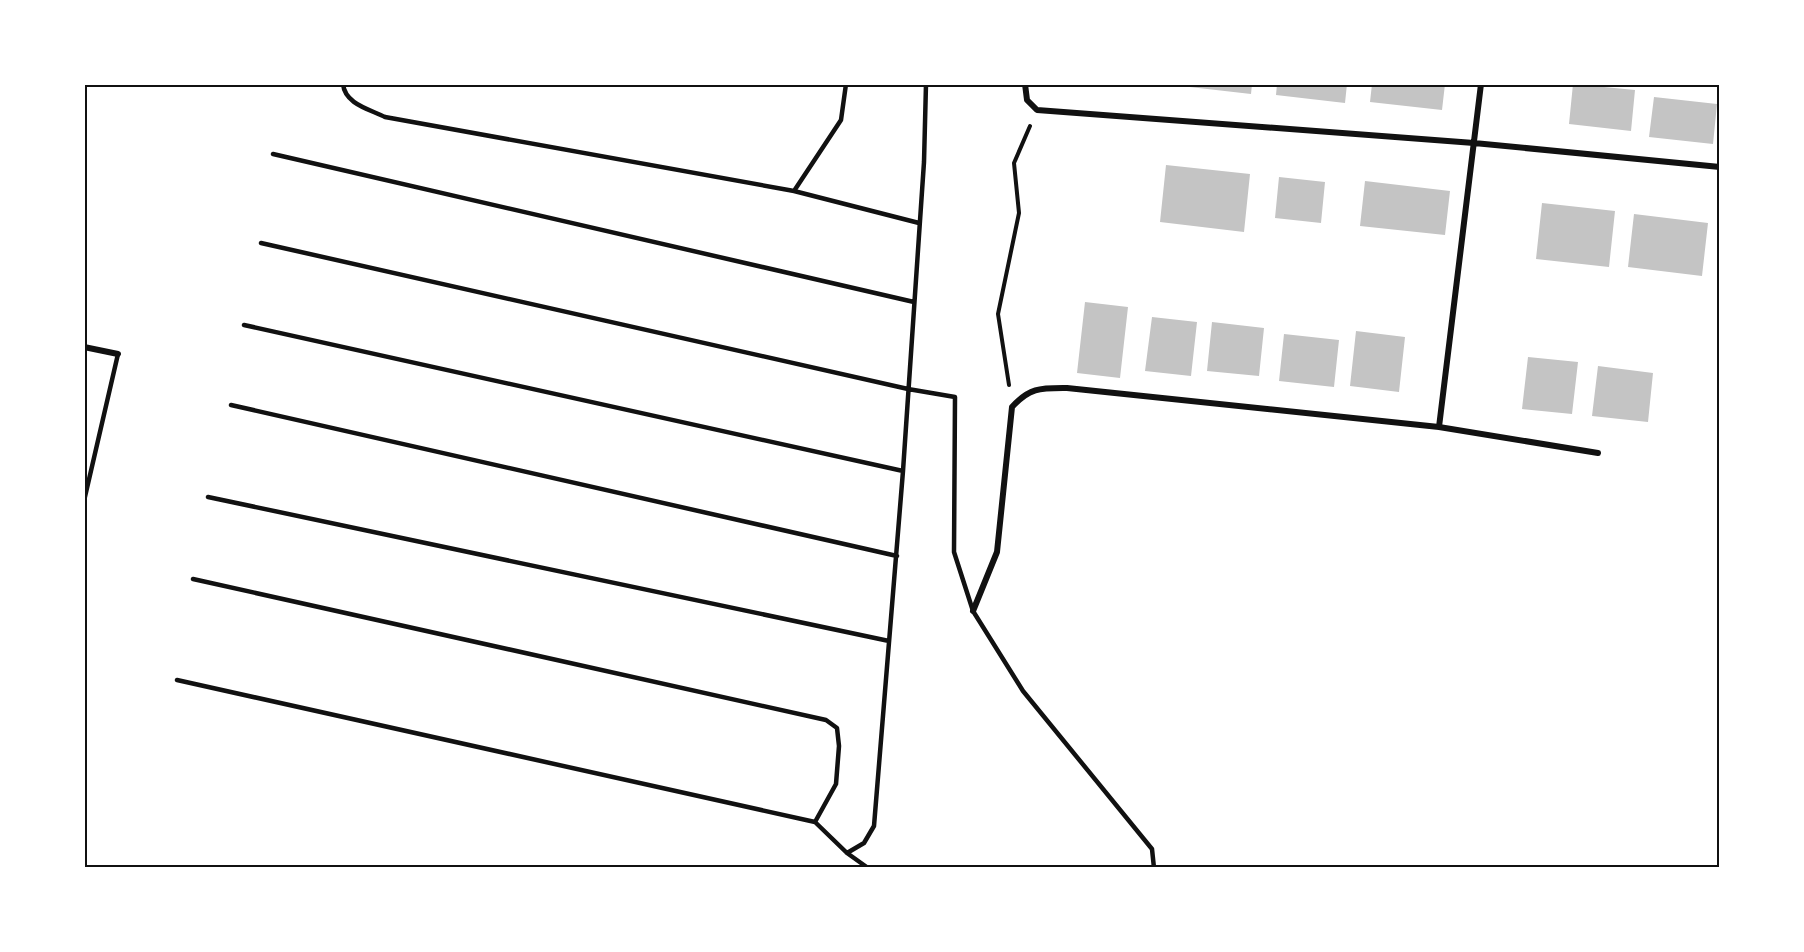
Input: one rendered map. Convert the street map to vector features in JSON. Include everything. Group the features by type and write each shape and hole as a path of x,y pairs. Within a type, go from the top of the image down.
{"street":[{"path":"1439,427 1481,84"},
{"path":"1025,85 1027,100 1037,110 1474,143 1720,167"},
{"path":"84,347 118,354"},
{"path":"973,611 997,552 1012,407 1024,394 1040,388 1067,388 1439,427 1598,453"}],"lane":[{"path":"343,84 342,87 351,101 385,117 794,191 919,223"},
{"path":"794,191 841,120 846,84"},
{"path":"847,853 864,843 874,826 903,471 924,162 926,84"},
{"path":"273,154 914,302"},
{"path":"261,243 955,398 954,552 973,611 1023,691 1152,849 1154,868"},
{"path":"244,325 903,471"},
{"path":"84,501 118,354"},
{"path":"231,405 897,556"},
{"path":"208,497 889,641"},
{"path":"193,579 826,720 837,728 839,746 836,784 815,822"},
{"path":"177,680 815,822 847,853 867,868"}],"path":[{"path":"1012,407 998,314 1018,213 1014,163 1037,110"}],"building":[{"path":"1181,84 1252,84 1251,94 1181,86"},
{"path":"1277,84 1347,84 1345,103 1276,95"},
{"path":"1372,84 1445,84 1442,110 1370,102"},
{"path":"1573,84 1635,90 1631,131 1569,124"},
{"path":"1654,97 1717,104 1713,144 1649,137"},
{"path":"1166,165 1250,174 1244,232 1160,222"},
{"path":"1279,177 1325,182 1321,223 1275,218"},
{"path":"1365,181 1450,191 1445,235 1360,226"},
{"path":"1542,203 1615,211 1609,267 1536,259"},
{"path":"1634,214 1708,223 1702,276 1628,267"},
{"path":"1085,302 1128,307 1120,378 1077,373"},
{"path":"1152,317 1197,322 1191,376 1145,371"},
{"path":"1212,322 1264,328 1259,376 1207,371"},
{"path":"1356,331 1405,337 1399,392 1350,386"},
{"path":"1284,334 1339,340 1334,387 1279,381"},
{"path":"1528,357 1578,362 1572,414 1522,409"},
{"path":"1598,366 1653,373 1648,422 1592,416"}]}
